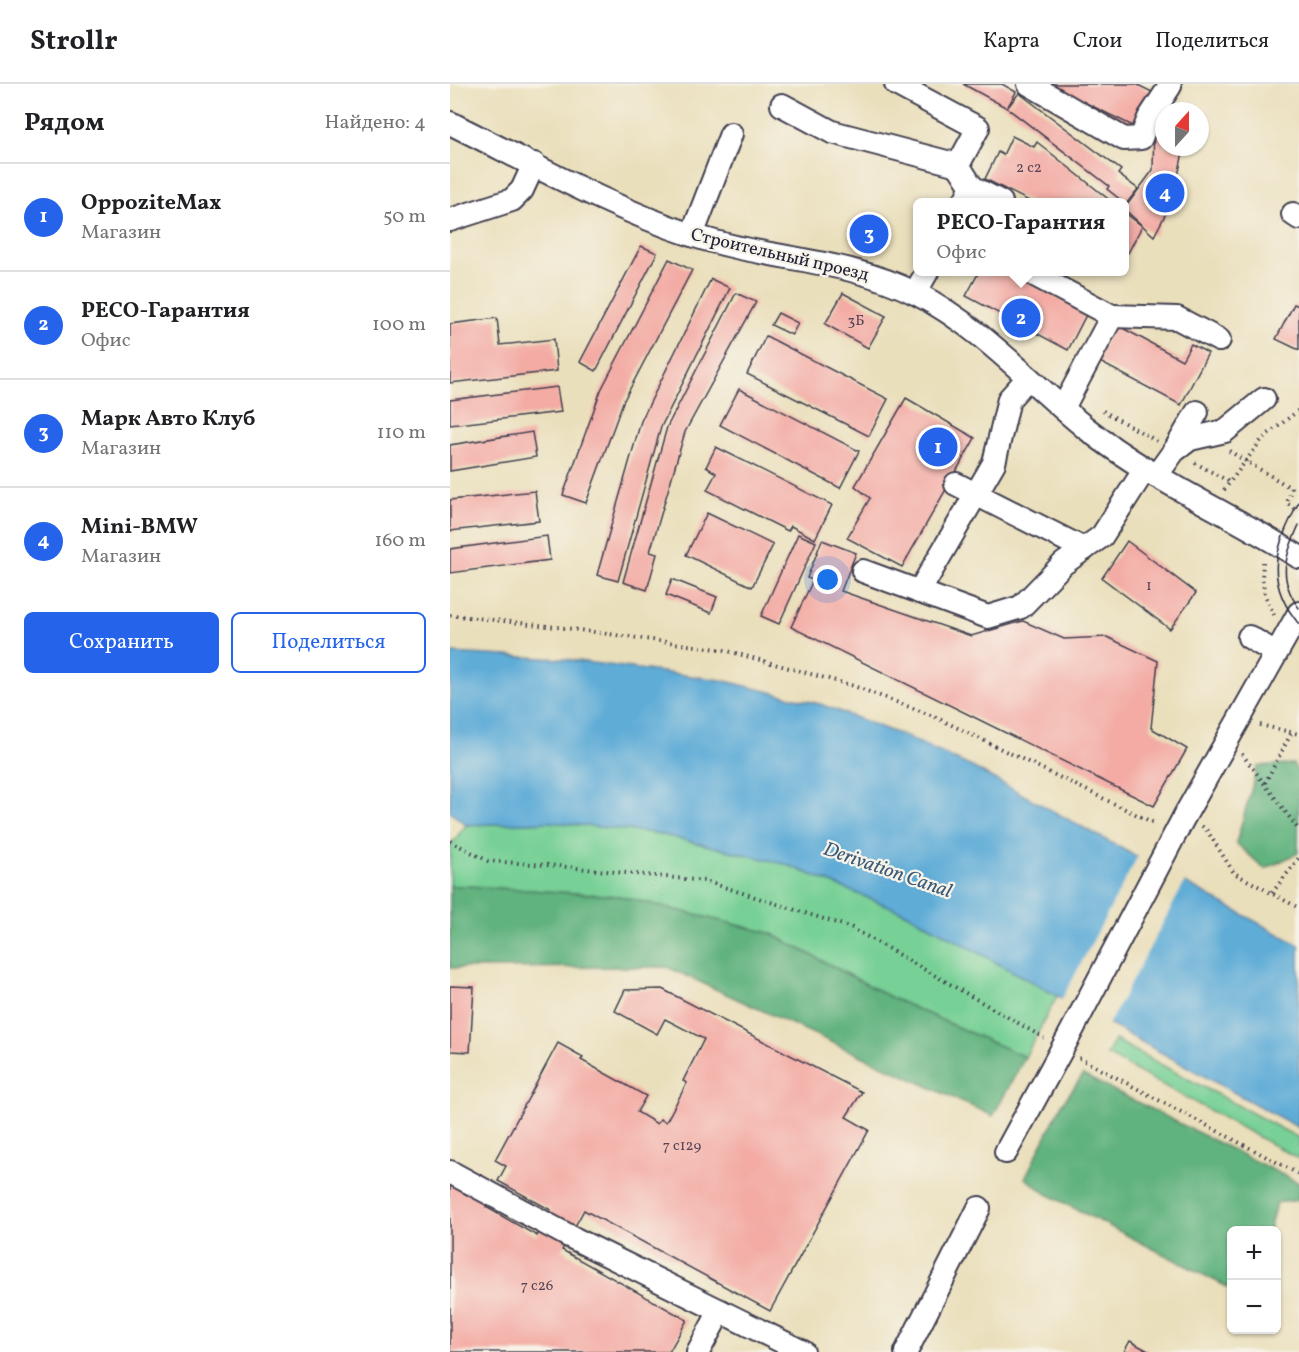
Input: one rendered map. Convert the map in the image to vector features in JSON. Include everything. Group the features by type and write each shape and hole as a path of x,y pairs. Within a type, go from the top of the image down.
{"street":[{"path":"896,84 978,128 958,165 968,195"},
{"path":"1029,84 1124,139 1141,138 1149,118 1173,84"},
{"path":"782,105 832,132 958,165"},
{"name":"Строительный проезд","path":"450,123 633,212 692,235 724,244 839,266 884,280 915,293 942,308 976,333 1087,429 1150,472 1299,557"},
{"path":"692,235 731,134"},
{"path":"450,220 512,200 522,190 534,164"},
{"path":"915,293 925,276"},
{"path":"1037,276 1112,316 1177,318 1219,340"},
{"path":"1063,408 1112,316"},
{"path":"919,592 966,489 994,464 1009,399 1028,378"},
{"path":"863,571 988,618 1021,607 1063,564 1102,536 1150,472 1174,451 1190,440 1225,431 1264,399"},
{"path":"1174,451 1197,412"},
{"path":"966,489 1084,549"},
{"path":"1006,1152 1071,1049 1172,839 1228,729 1294,623"},
{"path":"1249,637 1276,653"},
{"path":"450,1172 569,1236 803,1352"},
{"path":"906,1352 979,1208"},
{"path":"698,1352 720,1311"}],"path":[{"path":"1222,493 1263,438 1299,410"},
{"path":"1204,436 1291,489 1287,504 1299,510"},
{"path":"1256,557 1264,563 1262,578 1265,595 1272,612 1294,623"},
{"path":"450,615 724,650 854,686 933,716 1148,820 1172,839"},
{"path":"1228,729 1299,734"},
{"path":"1228,729 1299,830"},
{"path":"1265,783 1292,732"},
{"path":"1206,829 1234,873 1299,908"},
{"path":"450,841 488,861 705,881 852,928 1299,1174"},
{"path":"1272,893 1299,858"}],"green space":[{"path":"1293,764 1299,774 1298,853 1265,869 1236,843 1258,766"},
{"path":"551,822 655,833 785,864 908,914 1057,996 1025,1057 894,999 770,933 619,896 450,886 450,846 466,825"},
{"path":"450,886 619,896 770,933 894,999 1025,1057 993,1116 667,967 450,968"},
{"path":"1115,1040 1299,1138 1299,1159 1107,1055"},
{"path":"1083,1075 1299,1183 1299,1200 1276,1203 1270,1226 1227,1226 1227,1287 1047,1194 1025,1178 1062,1104"}],"water":[{"name":"Derivation Canal","path":"450,653 563,659 721,680 820,704 904,736 972,767 1299,945 1299,1128 908,914 785,864 655,833 551,822 466,825 450,812"}],"pier":[{"path":"1139,854 1186,880 1107,1027 1061,1001"}],"building":[{"path":"963,84 1002,84 1016,92 1007,108"},
{"path":"1047,84 1136,84 1152,92 1135,127"},
{"path":"1019,93 1121,170 1118,174 1138,189 1129,200 1129,198 1118,198 1107,189 1109,186 1007,108"},
{"path":"1155,123 1155,156 1182,157 1173,200 1154,236 1129,214 1129,202 1153,170"},
{"path":"1012,136 1034,147 1037,142 1107,198 1023,198 985,179 998,152 1003,155"},
{"path":"1129,216 1142,226 1129,251"},
{"path":"641,246 657,253 596,371 580,362"},
{"path":"669,259 692,270 623,402 586,503 563,495 601,390"},
{"path":"977,276 1017,276 1087,313 1068,350 966,296"},
{"path":"711,279 730,288 661,427 618,581 597,575 641,421"},
{"path":"736,293 756,302 685,432 650,552 657,554 647,590 623,582 667,427"},
{"path":"843,293 886,316 868,348 825,324"},
{"path":"1294,304 1299,306 1299,350 1276,339"},
{"path":"778,313 798,323 792,335 771,325"},
{"path":"497,318 500,345 554,339 557,371 450,383 450,324"},
{"path":"1115,324 1182,360 1191,344 1208,353 1181,405 1096,360"},
{"path":"766,336 888,399 869,436 747,374"},
{"path":"557,387 561,412 450,425 450,400"},
{"path":"739,389 859,451 840,488 720,425"},
{"path":"906,398 975,438 902,567 847,538 870,498 855,486"},
{"path":"532,432 536,457 450,471 450,445"},
{"path":"716,447 832,505 815,539 791,526 788,531 707,490 716,473 706,467"},
{"path":"535,491 539,521 450,531 450,500"},
{"path":"707,513 773,545 752,587 686,555"},
{"path":"798,534 816,542 779,624 761,616"},
{"path":"547,536 550,560 450,573 450,549"},
{"path":"822,540 856,553 841,591 971,636 1023,621 1064,639 1107,637 1158,661 1151,728 1187,749 1154,806 791,627 813,580 807,578"},
{"path":"1127,541 1196,593 1170,629 1102,578"},
{"path":"672,579 717,597 711,613 666,595"},
{"path":"450,986 474,987 470,1052 450,1051"},
{"path":"662,989 862,1092 846,1117 869,1130 770,1311 584,1210 562,1250 687,1320 669,1352 450,1352 450,1183 487,1202 486,1207 537,1236 551,1210 498,1181 506,1166 495,1160 558,1043 583,1057 581,1060 646,1096 637,1112 657,1124 660,1119 666,1122 687,1083 683,1081 704,1039 665,1019 657,1034 615,1011 625,990"},
{"path":"1130,1341 1150,1352 1124,1352"}],"tram line":[{"path":"1299,502 1284,534 1276,564 1280,593 1299,624"},
{"path":"1299,525 1290,547 1286,567 1288,587 1299,608"}],"place":[{"name":"Mini-BMW","path":"1165,193"},
{"name":"Марк Авто Клуб","path":"869,234"},
{"name":"РЕСО-Гарантия","path":"1021,318"},
{"name":"OppoziteMax","path":"938,447"}]}
